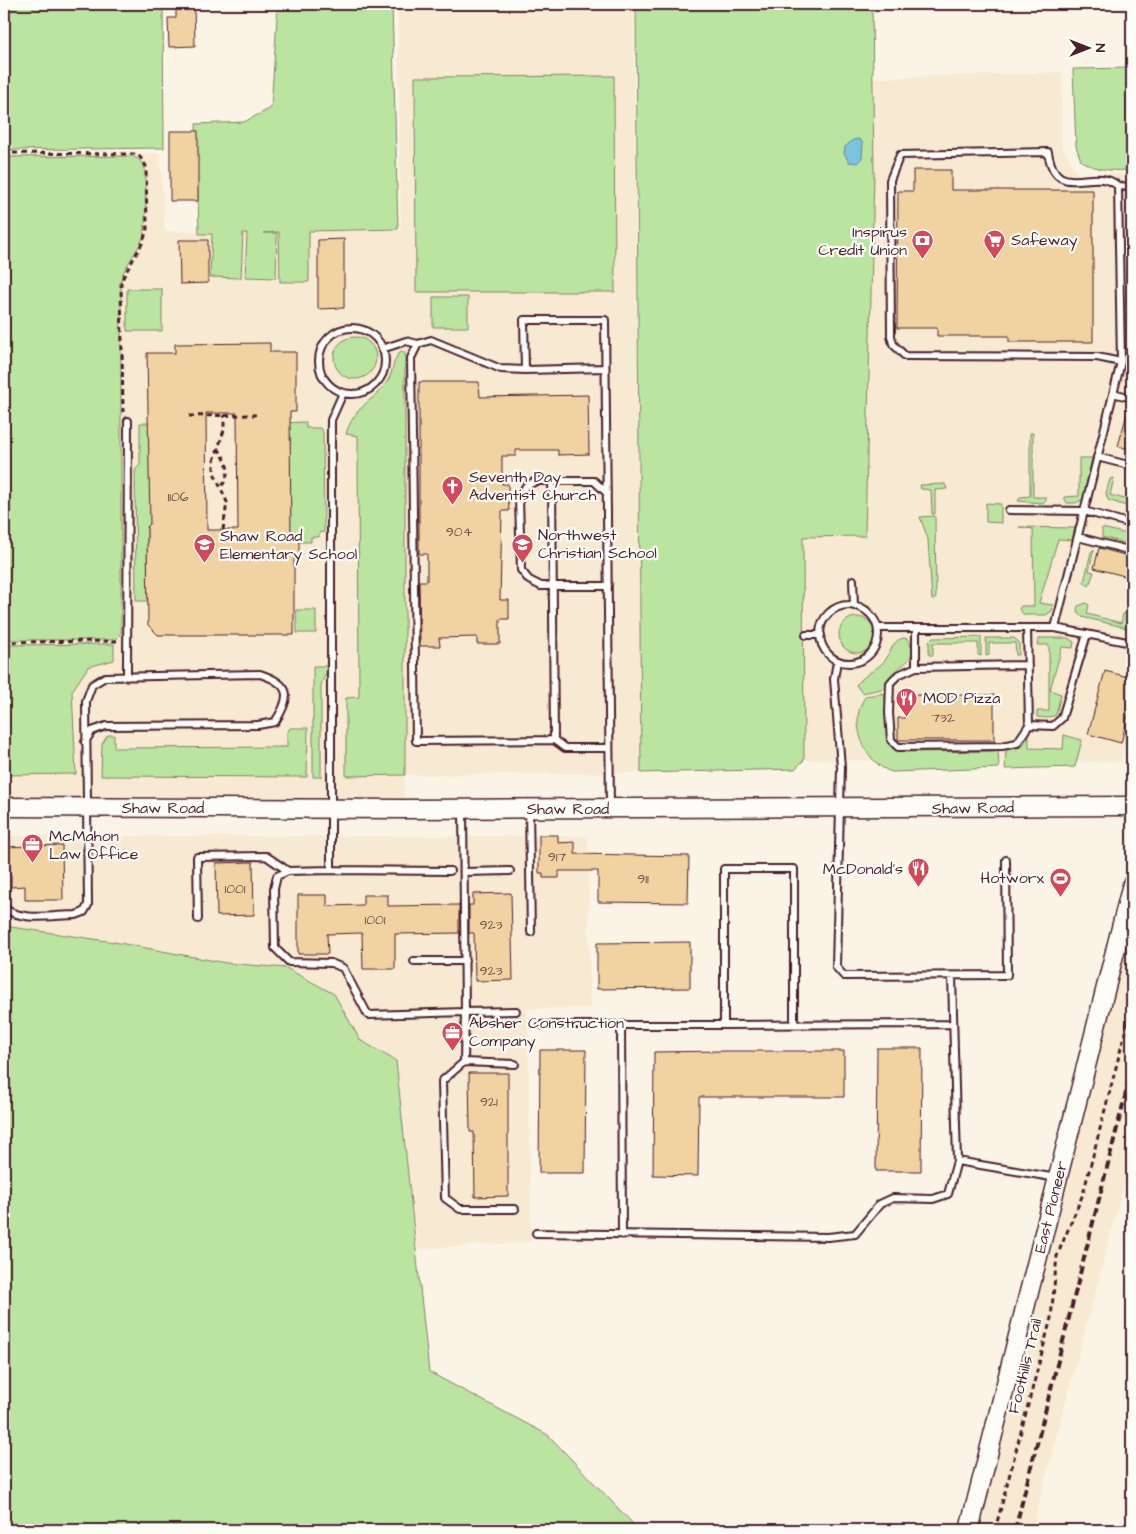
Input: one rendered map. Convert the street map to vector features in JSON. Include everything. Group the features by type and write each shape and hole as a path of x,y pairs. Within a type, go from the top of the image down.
{"main road":[{"name":"Shaw Road","path":"4,807 610,809 1132,806"},
{"name":"East Pioneer","path":"969,1530 1132,884"}],"lane":[{"path":"1121,362 1097,357 905,356 893,344 891,336 890,180 900,155 1048,152 1050,168 1064,180 1109,181 1118,186 1132,186"},
{"path":"1055,628 1121,362 1118,186"},
{"path":"525,370 524,320 605,320 610,809"},
{"path":"355,327 374,336 382,349 385,364 382,375 375,384 365,391 354,394 343,393 333,388 324,380 319,370 318,358 326,338 344,328 355,327"},
{"path":"382,349 406,341 418,344 431,340 501,369 606,368"},
{"path":"418,344 411,358 416,741 554,740 565,748 609,748"},
{"path":"1113,392 1132,398"},
{"path":"331,870 331,420 343,393"},
{"path":"127,677 128,421"},
{"path":"1097,457 1132,466"},
{"path":"607,493 594,481 536,481 526,486 519,498 521,570 529,580 541,586 608,586"},
{"path":"552,481 554,740"},
{"path":"1009,510 1084,511 1132,524"},
{"path":"1078,537 1132,551"},
{"path":"853,580 854,606"},
{"path":"854,606 867,611 874,618 878,628 876,646 871,654 856,663 837,661 824,649 820,635 824,620 838,607 854,606"},
{"path":"878,628 1055,628 1132,643"},
{"path":"916,628 916,666"},
{"path":"1027,628 1028,665 1029,725 1017,743 1002,746 898,747 891,740 889,713 890,683 898,675 916,666 1028,665"},
{"path":"1029,725 1053,726 1062,718 1087,634"},
{"path":"806,635 820,635"},
{"path":"837,661 834,679 841,767 841,807 836,967 844,976 1007,975 1006,860"},
{"path":"4,908 9,912 24,916 76,915 84,912 88,905 85,742 86,701 92,685 105,677 260,674 278,680 285,690 285,707 275,722 258,725 106,726 92,731 85,742"},
{"path":"463,809 466,1012 464,1062"},
{"path":"529,809 531,932"},
{"path":"198,919 197,857 266,856 288,871"},
{"path":"724,1024 724,869 794,869 794,1024"},
{"path":"450,871 288,871 277,876 274,889 275,948 289,962 331,962 344,968 368,1015 516,1011"},
{"path":"464,872 510,871"},
{"path":"414,961 465,961"},
{"path":"536,1233 828,1237 855,1234 880,1204 893,1198 933,1199 948,1194 957,1161 952,976"},
{"path":"541,1025 953,1024"},
{"path":"621,1025 622,1235"},
{"path":"515,1064 464,1062 442,1081 445,1198 460,1208 515,1209"},
{"path":"957,1161 1058,1178"}],"path":[{"path":"4,154 134,154 140,157 146,166 147,229 143,242 121,280 123,414"},
{"path":"223,530 227,502 214,473 214,461 224,430 224,415"},
{"path":"188,416 256,415"},
{"path":"218,448 228,463 229,470 228,478 221,488"},
{"path":"4,642 123,641"},
{"name":"Foothills Trail","path":"995,1530 1051,1318 1053,1280 1057,1256 1082,1194 1132,1006"}],"shaded area":[{"path":"397,4 634,4 641,773 405,775 403,809 4,807 4,154 160,153 165,231 401,230"},
{"path":"1062,72 1062,146 1078,175 1132,173 1132,722 1121,762 804,760 803,536 865,536 874,175 873,78"},
{"name":"Absher Construction Company","path":"4,836 588,836 590,1008 528,1009 531,1242 418,1249 396,1062 360,1040 334,994 286,968 226,963 4,926"},
{"path":"1132,884 1132,1154 1032,1530 969,1530"}],"green space":[{"path":"4,4 163,4 164,148 6,150"},
{"path":"278,4 392,4 398,229 309,231 309,282 280,282 279,232 263,233 277,233 276,278 245,277 247,233 243,233 241,278 210,277 212,234 199,234 196,124 244,122 271,108"},
{"path":"636,4 872,4 874,175 865,536 803,537 804,760 795,769 641,773"},
{"path":"1132,68 1132,170 1106,170 1081,161 1076,146 1073,69"},
{"path":"614,76 615,292 416,292 415,77"},
{"path":"132,156 143,164 145,169 146,204 143,238 121,279 121,633 116,640 4,640 4,157"},
{"path":"127,289 162,289 162,331 127,331"},
{"path":"433,297 468,297 468,327 433,327"},
{"path":"359,337 367,340 373,346 376,358 373,370 367,376 351,379 343,376 337,370 334,354 337,346 343,340"},
{"path":"401,351 405,353 405,775 346,776 346,698 359,697 358,436 346,434 354,417 387,382 396,358"},
{"path":"306,422 306,428 320,428 323,432 324,532 319,533 319,537 311,537 311,542 299,542 299,540 291,540 280,423"},
{"path":"140,423 160,423 150,524 147,527 148,601 136,601 135,470 140,465"},
{"path":"1030,433 1033,433 1033,497 1046,497 1046,501 1042,503 1018,501 1020,497 1030,496"},
{"path":"1079,458 1092,458 1083,499 1076,503 1067,503 1064,497 1079,496"},
{"path":"1114,478 1110,495 1132,501 1132,508 1108,500 1106,493 1110,479"},
{"path":"945,484 947,489 935,490 935,514 932,514 931,490 921,489 920,485"},
{"path":"986,503 1001,504 1001,523 986,522"},
{"path":"935,516 936,598 932,600 928,539 920,517"},
{"path":"1019,527 1075,528 1072,540 1058,539 1039,603 1053,605 1052,611 1046,615 1024,615 1019,609 1021,606 1034,606 1033,529"},
{"path":"1102,528 1132,535 1132,545 1102,537"},
{"path":"1094,549 1089,571 1094,572 1089,586 1084,582 1091,552"},
{"path":"1086,603 1089,605 1087,614 1121,623 1123,614 1126,613 1132,617 1132,623 1127,628 1082,617 1077,610 1078,606"},
{"path":"296,610 316,610 316,633 297,633"},
{"path":"857,617 864,618 870,622 874,628 874,642 870,648 864,652 857,653 850,652 844,648 840,642 839,635 840,628 844,622 850,618"},
{"path":"981,637 981,656 978,655 978,643 933,643 933,655 929,655 929,642 933,638"},
{"path":"903,638 908,639 911,647 912,653 910,658 889,677 886,688 862,693 856,685 884,662 894,644"},
{"path":"986,638 1014,638 1019,642 1019,655 1016,655 1015,643 989,643 989,655 986,656"},
{"path":"1040,638 1068,638 1074,642 1073,648 1062,647 1050,690 1061,694 1056,715 1047,718 1037,717 1037,711 1049,711 1049,645 1037,645"},
{"path":"114,644 114,660 88,667 72,691 76,774 4,775 4,645"},
{"path":"313,666 329,666 321,685 321,777 313,777"},
{"path":"885,693 887,741 893,749 904,752 998,751 999,768 892,772 882,767 866,751 858,728 858,716 866,696"},
{"path":"290,728 308,728 307,777 101,776 102,744 108,735 114,735 114,748 287,747 287,733"},
{"path":"1029,735 1029,748 1063,749 1064,735 1082,740 1075,767 1005,769 1006,750 1022,747"},
{"path":"4,926 114,942 226,963 286,968 334,994 360,1040 396,1061 429,1372 548,1435 639,1530 4,1530"}],"water":[{"path":"859,139 863,143 862,158 857,163 849,162 844,153 845,147 853,140"}],"building":[{"path":"176,4 194,4 195,46 169,47 168,18 176,18"},
{"path":"170,131 198,131 198,201 170,201"},
{"name":"Safeway","path":"913,170 951,170 951,190 1093,190 1093,342 1009,342 1009,336 937,336 937,328 897,328 898,191 913,191"},
{"path":"344,239 344,308 318,309 318,240"},
{"path":"179,240 208,240 208,283 180,284"},
{"path":"270,343 270,352 296,352 296,412 290,412 291,540 299,540 299,557 294,557 294,635 158,635 148,625 147,527 150,524 147,353 175,353 175,344","holes":["206,413 237,413 238,530 207,530"]},
{"path":"419,382 479,382 480,397 588,395 589,454 558,455 558,450 516,450 516,456 502,456 502,484 508,484 509,511 502,511 500,600 509,600 509,619 500,619 500,644 477,644 477,637 439,638 440,646 420,646 419,581 427,581 427,554 419,554"},
{"path":"1128,410 1132,411 1132,450 1118,446"},
{"path":"1099,548 1132,557 1132,578 1094,568"},
{"path":"1105,671 1132,678 1132,700 1121,743 1088,734"},
{"path":"905,695 994,695 994,740 898,740 898,718 905,718"},
{"path":"539,835 558,835 558,843 575,842 575,854 689,856 688,903 598,902 598,871 559,871 559,878 543,878 543,873 539,873"},
{"name":"McMahon Law Office","path":"62,845 63,900 25,900 25,886 11,887 11,875 4,875 4,847"},
{"path":"253,862 254,915 217,916 216,863"},
{"path":"511,893 513,980 475,981 474,933 469,933 469,905 473,905 473,894"},
{"path":"298,895 327,895 327,906 363,905 363,895 388,895 388,906 459,905 459,933 395,934 395,969 363,969 362,933 327,934 328,954 298,954"},
{"path":"690,942 690,988 597,989 597,943"},
{"path":"877,1048 922,1048 921,1171 876,1171"},
{"path":"540,1050 586,1050 585,1173 539,1173"},
{"path":"844,1051 844,1097 699,1097 698,1176 653,1175 654,1052"},
{"path":"469,1073 508,1073 508,1196 475,1197 474,1132 470,1132"}],"railway":[{"path":"1015,1530 1132,1069"}],"place":[{"name":"Safeway","path":"995,259"},
{"name":"Inspirus Credit Union","path":"923,260"},
{"name":"Seventh Day Adventist Church","path":"453,505"},
{"name":"Northwest Christian School","path":"522,563"},
{"name":"Shaw Road Elementary School","path":"204,564"},
{"name":"MOD Pizza","path":"907,717"},
{"name":"McMahon Law Office","path":"33,864"},
{"name":"McDonald's","path":"919,888"},
{"name":"Hotworx","path":"1060,897"},
{"name":"Absher Construction Company","path":"453,1051"}]}
